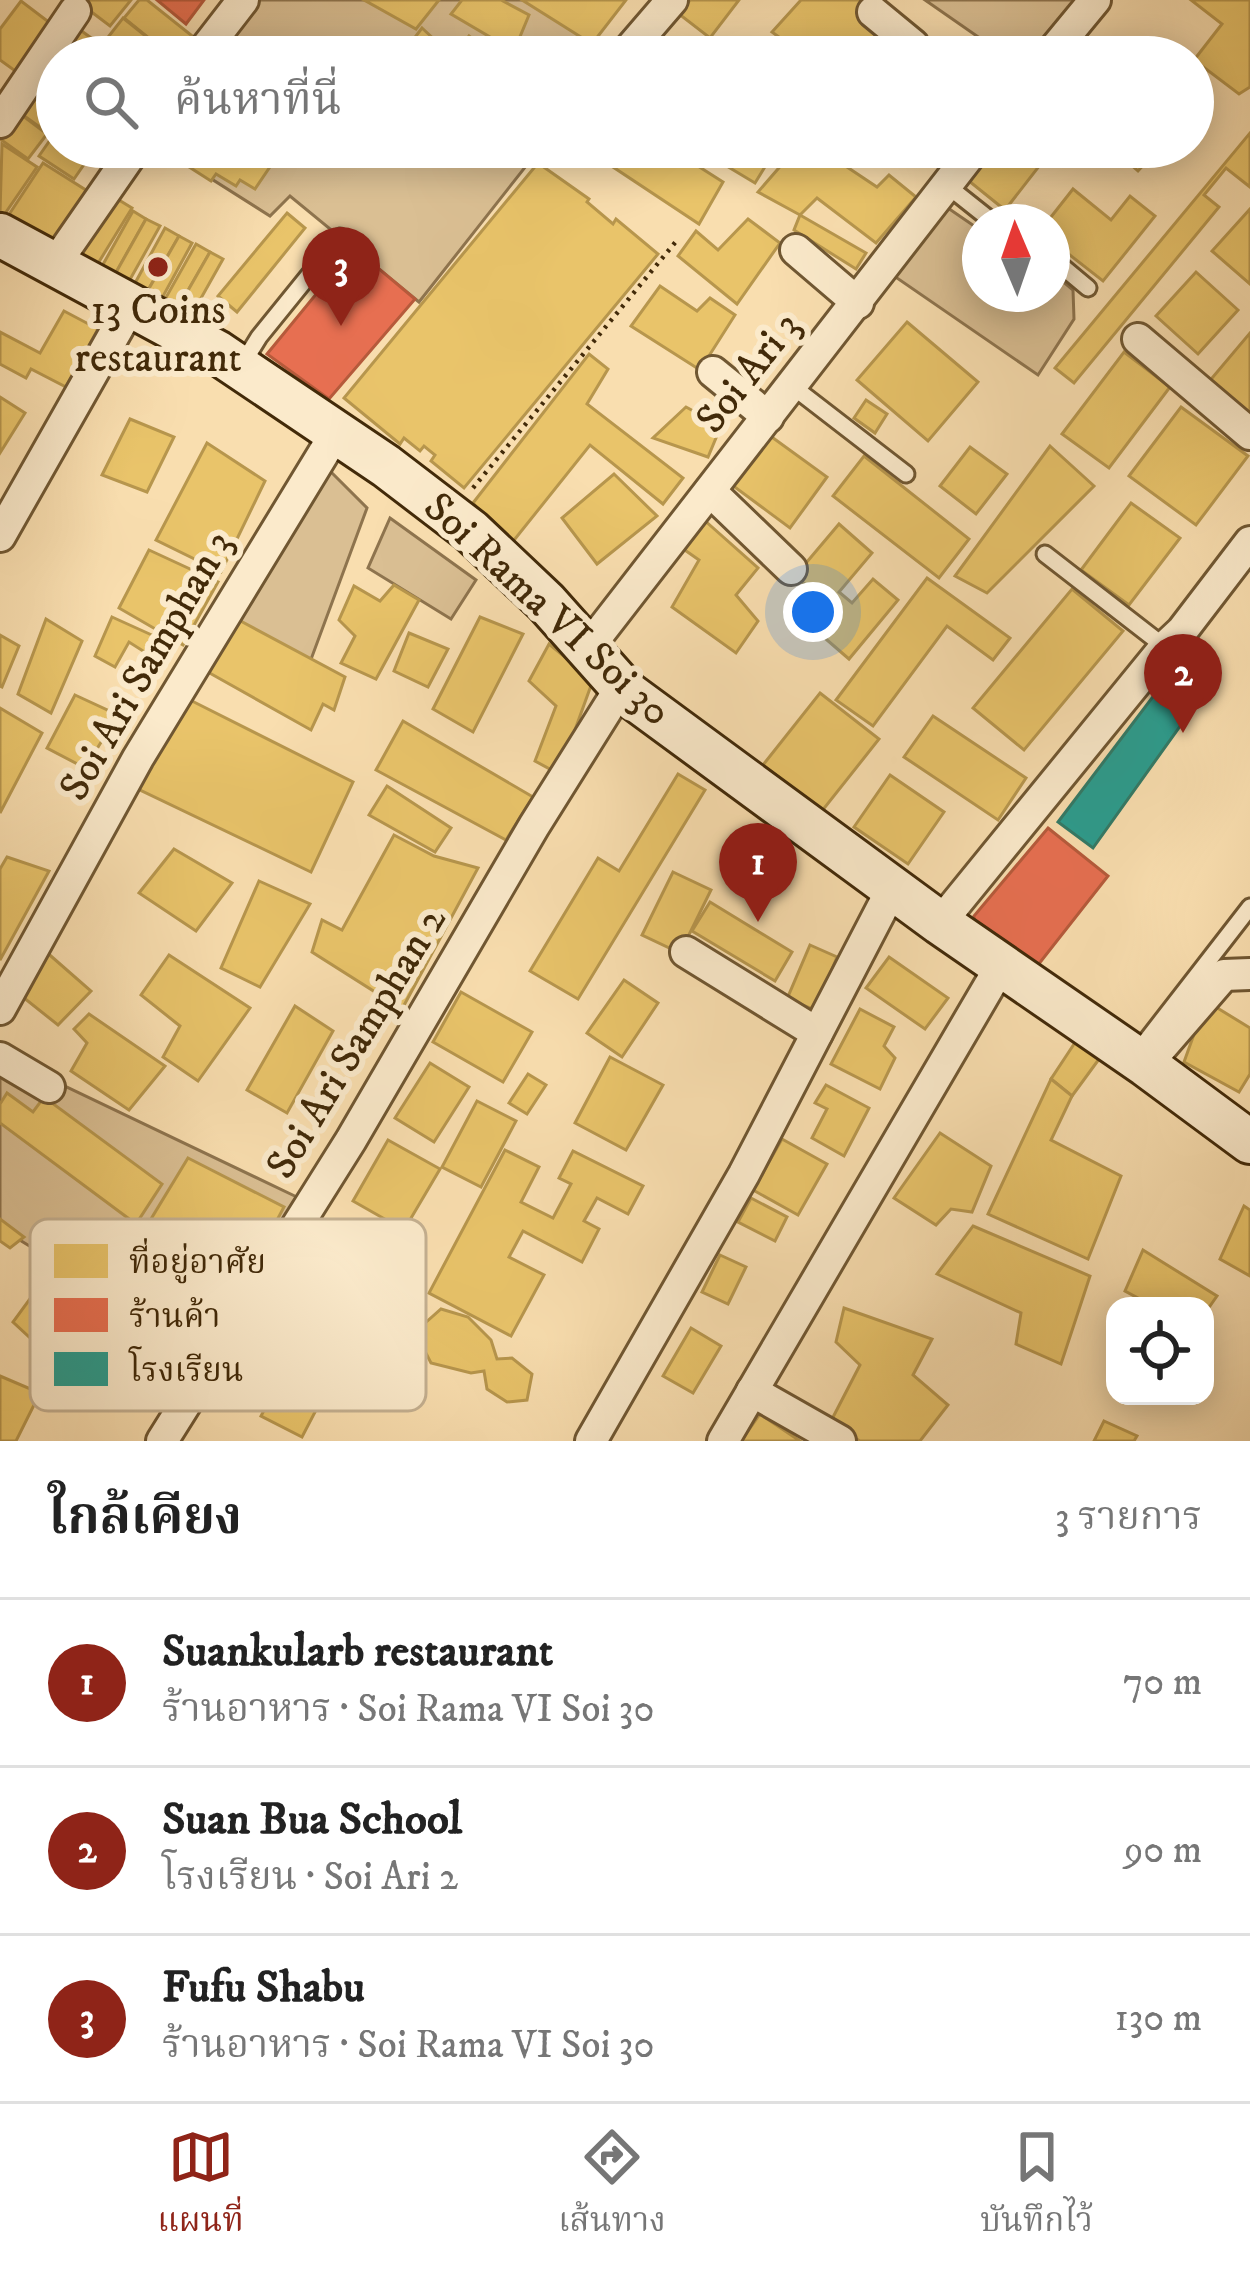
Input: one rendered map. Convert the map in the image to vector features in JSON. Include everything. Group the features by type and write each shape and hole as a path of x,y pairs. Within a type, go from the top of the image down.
{"street":[{"path":"215,36 243,0"},
{"path":"641,36 672,0"},
{"path":"1065,36 1095,0"},
{"path":"58,36 75,11"},
{"path":"873,12 901,36"},
{"path":"0,122 36,69"},
{"path":"55,264 121,168"},
{"name":"Soi Ari 3","path":"587,649 962,168"},
{"name":"Soi Rama VI Soi 30","path":"0,235 241,367 337,431 471,531 546,602 621,687 940,923 1250,1142"},
{"path":"796,250 858,303"},
{"path":"0,536 131,305"},
{"path":"1138,339 1250,434"},
{"path":"713,372 768,417"},
{"name":"Soi Ari Samphan 3","path":"0,1009 138,758 337,431"},
{"path":"710,491 791,569"},
{"path":"940,923 1250,542"},
{"name":"Soi Ari Samphan 2","path":"301,1219 621,687"},
{"path":"591,1441 744,1174 893,887"},
{"path":"686,952 817,1034"},
{"path":"722,1441 1002,964"},
{"path":"1140,1061 1224,975 1250,974"},
{"path":"0,1058 49,1087"},
{"path":"752,1391 840,1441"},
{"name":"Soi Ari Samphan 2","path":"162,1441 181,1411"}],"lane":[{"path":"949,187 971,204"},
{"path":"241,367 259,337 340,237"},
{"path":"1070,273 1088,288"},
{"path":"792,386 906,474"},
{"path":"1045,554 1165,647"},
{"path":"1140,1061 1250,907"}],"path":[{"path":"470,492 678,239"}],"shaded area":[{"path":"254,0 554,0 598,36 226,36"},
{"path":"925,0 1076,0 1046,36 977,36"},
{"path":"194,168 524,168 419,302 290,196 270,216"},
{"path":"945,206 962,218 962,312 1070,312 1070,287 1074,319 1038,375 894,276"},
{"path":"323,464 367,508 303,681 223,640"},
{"path":"390,518 476,580 451,619 368,568"},
{"path":"0,1055 301,1199 288,1219 30,1219 30,1246 0,1228"}],"building: ที่อยู่อาศัย":[{"path":"85,0 131,0 110,26 81,4"},
{"path":"139,0 147,0 192,36 146,36 124,18"},
{"path":"364,0 439,0 416,29"},
{"path":"462,0 501,0 529,15 520,36 488,36 451,14"},
{"path":"522,0 626,0 598,36 579,36"},
{"path":"690,0 739,0 712,36 679,14"},
{"path":"801,0 862,0 896,36 777,36 772,32"},
{"path":"1191,0 1250,0 1250,87 1239,94 1214,75 1213,36 1222,24"},
{"path":"21,1 54,26 46,36 36,36 36,50 18,73 0,60 0,29"},
{"path":"123,18 146,36 109,36"},
{"path":"36,81 36,124 16,110"},
{"path":"19,113 36,126 36,148 28,159 0,139"},
{"path":"1250,133 1250,187 1226,168 1204,195 1219,207 1074,383 1055,368"},
{"path":"2,144 36,168 4,215 0,213"},
{"path":"40,168 51,168 89,192 55,241 6,219"},
{"path":"57,168 82,168 74,179"},
{"path":"191,168 269,168 255,189 240,180 236,186 216,174 211,181"},
{"path":"534,168 545,168 658,254 464,488 431,461 435,455 424,446 420,451 404,438 400,444 344,398"},
{"path":"615,168 701,168 723,182 699,224"},
{"path":"730,168 764,168 755,183"},
{"path":"779,168 848,168 877,187 889,175 916,197 876,243 817,198 800,215 758,192"},
{"path":"979,168 1038,168 1010,204 998,204 969,181"},
{"path":"1073,189 1111,220 1130,196 1155,216 1103,281 1070,255 1070,204 1061,204"},
{"path":"114,197 132,208 97,265 79,254"},
{"path":"1250,209 1250,284 1212,251"},
{"path":"133,211 146,219 114,276 101,268"},
{"path":"287,213 305,228 237,312 218,296"},
{"path":"800,215 866,253 856,269 794,230"},
{"path":"146,219 160,226 128,283 114,276"},
{"path":"748,219 780,243 737,304 678,256 696,231 718,250"},
{"path":"165,228 179,236 147,292 134,285"},
{"path":"179,236 192,243 161,300 147,292"},
{"path":"196,244 210,252 178,308 164,301"},
{"path":"210,252 223,259 191,316 178,308"},
{"path":"1196,272 1238,310 1198,354 1156,316"},
{"path":"660,286 697,311 710,298 735,315 700,370 631,326"},
{"path":"64,311 98,329 66,387 31,369 26,378 0,364 0,332 40,353"},
{"path":"907,322 978,382 928,441 857,380"},
{"path":"1250,333 1250,419 1207,384"},
{"path":"1124,352 1170,387 1109,468 1062,434"},
{"path":"589,354 608,369 587,404 683,478 663,504 590,445 511,544 473,503"},
{"path":"0,397 25,413 0,453"},
{"path":"866,400 887,414 875,433 854,418"},
{"path":"686,407 721,426 708,457 653,438"},
{"path":"1181,407 1248,456 1196,525 1129,476"},
{"path":"130,419 174,437 147,492 102,475"},
{"path":"769,435 827,477 790,528 732,485"},
{"path":"207,443 265,481 221,572 156,540"},
{"path":"1050,446 1094,486 987,593 955,576"},
{"path":"970,447 1007,474 976,514 940,486"},
{"path":"864,456 969,539 939,578 833,496"},
{"path":"614,474 657,516 597,564 562,518"},
{"path":"1131,503 1180,538 1129,605 1081,570"},
{"path":"703,519 758,568 736,595 758,621 736,653 672,607 699,560 679,546"},
{"path":"839,524 872,553 839,592 852,603 873,579 898,600 849,659 812,627 830,605 795,576"},
{"path":"149,550 218,582 183,645 119,608"},
{"path":"927,578 1010,638 993,660 947,626 873,726 836,700"},
{"path":"394,585 419,600 376,679 341,663 355,636 339,620 354,586 380,601"},
{"path":"1072,589 1123,631 1024,750 973,708"},
{"path":"112,617 176,646 162,663 129,642 115,667 95,656"},
{"path":"480,617 523,634 473,732 433,709"},
{"path":"235,618 345,677 334,710 323,704 311,730 206,671"},
{"path":"46,619 82,641 51,713 18,694"},
{"path":"409,633 448,649 428,687 394,671"},
{"path":"0,635 19,646 2,687 0,686"},
{"path":"549,644 593,680 559,774 535,761 556,706 529,681"},
{"path":"820,693 879,739 822,811 763,765"},
{"path":"75,695 118,715 85,768 47,748"},
{"path":"190,700 353,782 311,872 138,789"},
{"path":"0,708 42,733 0,813"},
{"path":"933,716 1026,778 998,820 904,757"},
{"path":"403,721 533,797 506,840 376,770"},
{"path":"678,774 705,790 578,999 530,971 598,858 619,871"},
{"path":"890,775 944,812 908,864 854,827"},
{"path":"387,786 451,828 435,852 369,815"},
{"path":"394,835 434,856 478,868 402,1009 312,952 322,920 342,930"},
{"path":"174,849 232,883 196,931 139,893"},
{"path":"7,857 49,871 0,960 0,869"},
{"path":"673,872 711,890 680,953 642,935"},
{"path":"259,881 310,904 260,987 221,968"},
{"path":"710,902 792,952 775,981 692,931"},
{"path":"810,945 837,957 815,1010 787,999"},
{"path":"44,950 91,991 58,1025 14,990"},
{"path":"169,955 250,1008 198,1081 163,1057 180,1026 141,995"},
{"path":"889,957 948,998 925,1029 866,988"},
{"path":"624,980 658,1003 622,1057 587,1033"},
{"path":"461,992 532,1032 503,1082 433,1042"},
{"path":"1206,1001 1250,1028 1250,1074 1239,1092 1184,1062"},
{"path":"295,1006 333,1031 287,1113 247,1090"},
{"path":"860,1009 894,1027 884,1046 895,1058 880,1089 831,1064"},
{"path":"89,1014 165,1066 129,1110 71,1071 87,1043 74,1029"},
{"path":"1078,1038 1102,1055 1072,1096 1051,1079"},
{"path":"610,1057 663,1085 626,1150 575,1123"},
{"path":"430,1063 469,1087 434,1142 395,1118"},
{"path":"528,1074 546,1085 527,1114 509,1103"},
{"path":"1051,1079 1072,1096 1051,1140 1121,1176 1088,1259 988,1214"},
{"path":"826,1085 869,1108 844,1156 812,1138 827,1109 815,1103"},
{"path":"7,1093 33,1112 44,1097 162,1184 139,1219 129,1219 0,1123 0,1104"},
{"path":"477,1101 516,1121 481,1187 442,1167"},
{"path":"940,1133 991,1166 972,1212 951,1209 936,1225 894,1198"},
{"path":"782,1139 827,1164 798,1215 753,1190"},
{"path":"388,1140 440,1169 410,1219 385,1219 353,1201"},
{"path":"505,1150 539,1167 521,1202 553,1218 571,1184 559,1178 573,1151 643,1186 628,1214 597,1198 584,1221 599,1229 582,1262 523,1231 509,1257 544,1275 511,1336 429,1293"},
{"path":"188,1158 284,1207 278,1219 151,1219"},
{"path":"751,1198 787,1217 775,1241 738,1222"},
{"path":"1244,1206 1250,1210 1250,1276 1220,1259"},
{"path":"0,1219 24,1237 10,1248 0,1241"},
{"path":"973,1226 1090,1276 1061,1364 1016,1344 1021,1313 937,1274"},
{"path":"1143,1250 1217,1296 1214,1300 1136,1297 1125,1291"},
{"path":"720,1255 746,1267 728,1304 702,1292"},
{"path":"30,1299 30,1338 13,1322"},
{"path":"844,1308 932,1339 913,1375 948,1405 920,1441 860,1441 830,1423 860,1365 836,1342"},
{"path":"441,1309 468,1317 491,1340 497,1359 512,1358 532,1374 527,1400 507,1402 487,1389 484,1371 471,1373 431,1363 426,1353 426,1322"},
{"path":"691,1328 721,1346 693,1393 663,1376"},
{"path":"0,1376 30,1389 31,1411 16,1441 0,1441"},
{"path":"264,1411 316,1411 302,1437 261,1416"},
{"path":"760,1414 800,1441 741,1441"},
{"path":"1104,1421 1137,1436 1134,1441 1094,1441"}],"building: ร้านค้า":[{"path":"157,0 204,0 186,24"},
{"path":"354,248 415,299 329,399 267,354"},
{"path":"1048,828 1108,876 1038,965 974,923 974,916"}],"building: โรงเรียน":[{"path":"1161,686 1193,708 1093,848 1058,822"}],"place":[{"name":"13 Coins restaurant","path":"158,267"},
{"name":"Fufu Shabu","path":"341,326"},
{"name":"Suan Bua School","path":"1183,733"},
{"name":"Suankularb restaurant","path":"758,922"}]}
